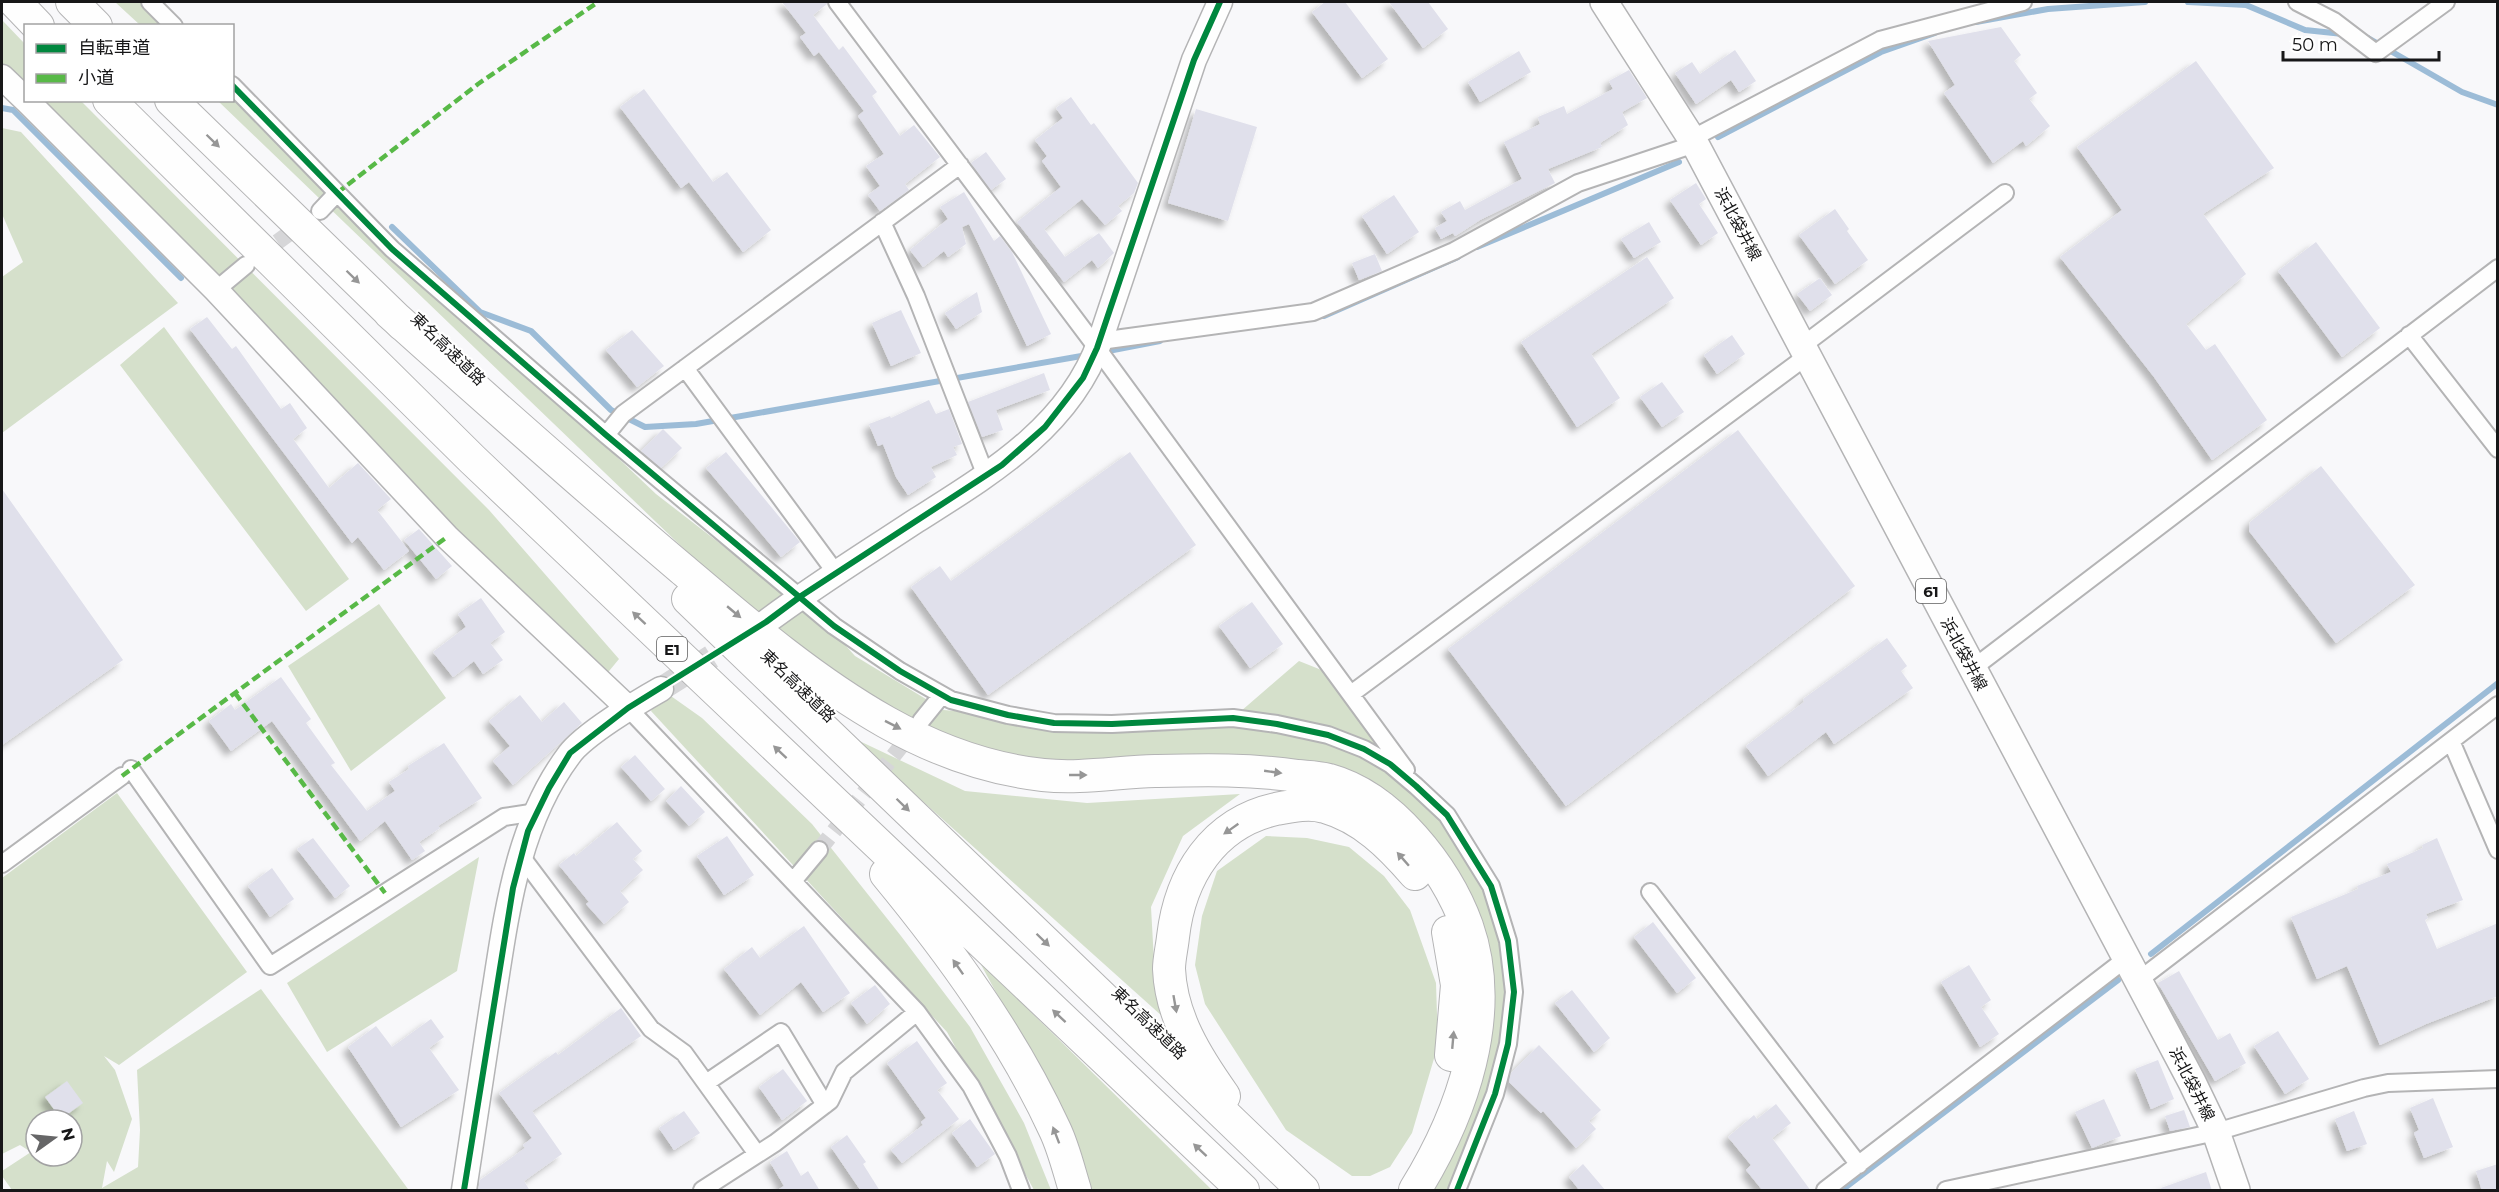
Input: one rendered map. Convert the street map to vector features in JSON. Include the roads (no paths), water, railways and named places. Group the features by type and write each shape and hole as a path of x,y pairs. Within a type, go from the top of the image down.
{"highway":[{"path":"15,2 36,24"},
{"path":"72,2 94,24"},
{"name":"E1","path":"111,102 465,452 1243,1191"},
{"name":"東名高速道路","path":"173,102 1303,1191"},
{"path":"389,312 564,470 785,655 886,722 972,760 1046,775 1246,769 1331,780 1370,800 1405,829 1439,867 1459,904 1470,936 1480,984 1473,1055 1449,1122 1415,1191"},
{"path":"808,778 944,948 987,1008 1056,1131 1076,1191"},
{"path":"1272,1160 1202,1065 1178,1016 1169,968 1175,918 1188,877 1205,851 1229,829 1265,812 1293,805 1324,806 1356,820 1390,844 1421,881 1441,914 1450,940 1457,986 1452,1050 1434,1111 1407,1168 1393,1191"}],"main road":[{"name":"浜北袋井線","path":"1604,2 1694,141 2133,969 2216,1132 2236,1191"}],"street":[{"path":"150,2 172,24"},
{"path":"837,2 1098,344 1416,786"},
{"path":"766,622 801,596 986,476 1045,428 1083,378 1098,344 1194,60 1220,2"},
{"path":"1098,344 1312,312 1454,251 1578,183 1694,141 1880,40 2023,2"},
{"path":"2297,2 2334,21 2376,53 2446,2"},
{"path":"2,76 24,98"},
{"path":"234,87 392,249 606,435 801,596 834,626 900,671 951,700 1008,715 1054,723 1112,724 1233,718 1277,724 1328,735 1364,749 1390,764 1416,786 1448,815 1491,885 1508,942 1514,992 1508,1044 1495,1094 1457,1191"},
{"path":"28,102 216,290 447,537 628,708 794,880 917,1012 971,1086 1008,1156 1021,1191"},
{"path":"606,435 623,414 960,165"},
{"path":"320,211 338,193"},
{"path":"1351,694 1804,351 2005,193"},
{"path":"882,222 916,296 986,476"},
{"path":"216,290 246,265"},
{"path":"1972,669 2498,268"},
{"path":"2409,335 2498,449"},
{"path":"685,368 836,573"},
{"path":"464,1191 501,950 528,831 570,753 628,708 661,688"},
{"path":"921,721 942,695"},
{"path":"1828,1190 1859,1165 2498,705"},
{"path":"2451,741 2498,850"},
{"path":"2,864 126,773 270,966 504,817 537,812"},
{"path":"794,880 819,850"},
{"path":"521,856 651,1029 684,1053 758,1155"},
{"path":"1650,892 1859,1165"},
{"path":"702,1191 758,1155 830,1101 844,1072 917,1012"},
{"path":"706,1083 781,1032 825,1105"},
{"path":"1946,1191 2216,1132 2388,1083 2498,1079"}],"waterway":[{"path":"1976,22 2048,9 2145,2"},
{"path":"2188,2 2246,5 2305,30 2343,34"},
{"path":"1718,137 1881,52 1935,33"},
{"path":"2368,38 2462,92 2498,105"},
{"path":"2,108 13,110 181,278"},
{"path":"1477,247 1679,162"},
{"path":"392,227 480,312 531,331 611,410 645,427 696,424 1087,355"},
{"path":"1324,316 1458,257"},
{"path":"1103,352 1160,341"},
{"path":"2151,954 2498,683"},
{"path":"1842,1190 2118,980"}],"tunnel":[{"path":"258,256 305,222"},
{"path":"661,689 747,634"},
{"path":"819,850 913,731"}]}
